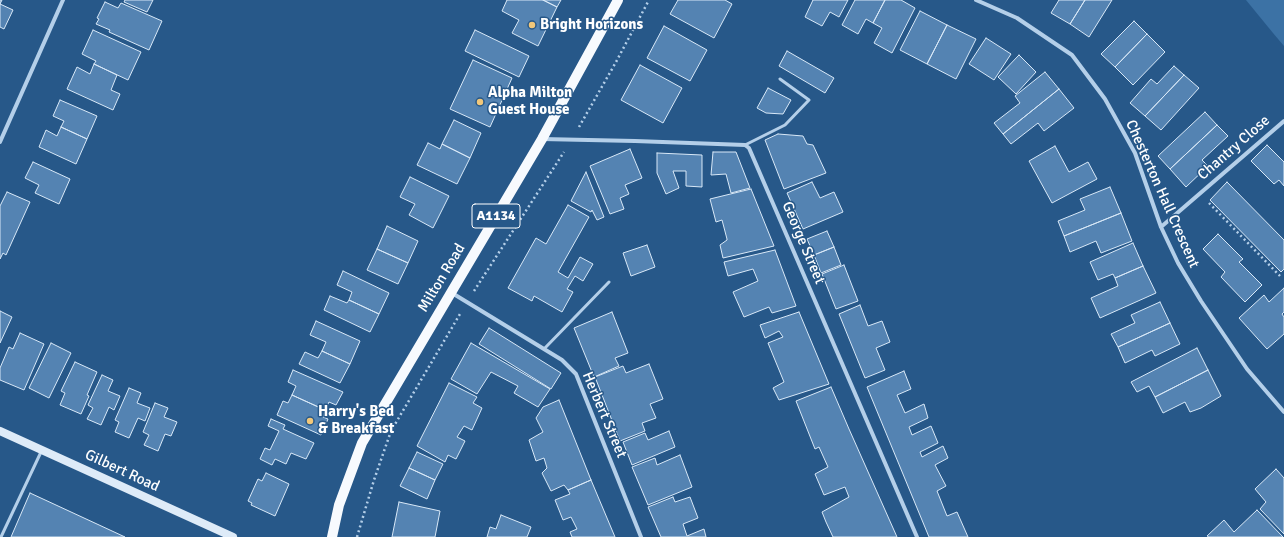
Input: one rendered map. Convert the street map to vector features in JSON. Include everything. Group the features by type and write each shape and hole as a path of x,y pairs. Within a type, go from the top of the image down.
{"main road":[{"name":"Milton Road","path":"332,537 339,505 362,444 450,292 542,139 618,0"}],"street":[{"path":"0,142 63,0"},
{"name":"Chesterton Hall Crescent","path":"976,0 1017,18 1072,55 1105,99 1135,154 1161,227 1178,263 1201,301 1247,369 1284,412"},
{"name":"Chantry Close","path":"1161,227 1284,121"},
{"path":"542,139 745,145"},
{"name":"George Street","path":"745,145 749,148 917,537"},
{"name":"Herbert Street","path":"450,292 544,348 562,360 576,374 641,537"},
{"name":"Gilbert Road","path":"0,431 233,537"}],"lane":[{"path":"745,145 786,125 809,100 780,79"},
{"path":"544,348 609,282"},
{"path":"1,537 42,450"}],"path":[{"path":"357,537 374,480 391,431 467,303 572,140 649,0"},
{"name":"Chantry Close","path":"1200,194 1280,276"}],"shaded area":[{"path":"1246,0 1284,0 1284,46 1273,33"}],"building":[{"path":"125,0 153,0 147,12 124,2"},
{"path":"507,0 543,0 557,7 538,46 512,33 519,20 502,11"},
{"path":"543,0 561,0 557,7"},
{"path":"678,0 725,0 732,4 714,38 670,14"},
{"path":"813,0 848,0 839,17 830,12 822,26 805,17"},
{"path":"855,0 885,0 873,23 866,19 858,34 842,25"},
{"path":"885,0 901,0 915,8 892,53 874,43 882,28 873,23"},
{"path":"1059,0 1085,0 1070,24 1051,13"},
{"path":"1085,0 1112,0 1089,37 1070,24"},
{"path":"105,2 118,8 121,3 162,21 149,50 109,32 110,30 96,24 99,19 97,18"},
{"path":"0,4 13,10 4,29 0,27"},
{"path":"920,11 947,25 927,64 900,50"},
{"path":"1134,21 1147,34 1115,67 1101,54"},
{"path":"947,25 976,39 956,79 927,64"},
{"path":"664,26 707,50 690,81 647,58"},
{"path":"93,30 141,52 128,80 94,64 96,61 82,54"},
{"path":"475,30 529,56 519,77 465,51"},
{"path":"1147,34 1165,52 1133,85 1115,67"},
{"path":"986,38 1011,54 994,80 969,64"},
{"path":"787,51 834,78 825,93 779,66"},
{"path":"1019,55 1036,72 1016,94 998,77"},
{"path":"473,60 512,78 490,127 450,109"},
{"path":"94,64 117,75 111,90 120,94 113,110 67,89 77,67 90,74"},
{"path":"640,65 682,88 663,123 621,100"},
{"path":"1174,66 1184,75 1145,116 1130,103 1151,79 1157,84"},
{"path":"1045,72 1059,89 1003,134 994,123 1020,103 1015,96"},
{"path":"1184,75 1199,88 1161,130 1145,116"},
{"path":"768,88 791,100 783,114 766,113 757,108"},
{"path":"1059,89 1074,108 1044,131 1038,123 1011,144 1003,134"},
{"path":"60,100 97,116 87,139 61,127 64,121 53,116"},
{"path":"1205,112 1217,125 1170,169 1158,156"},
{"path":"454,120 481,133 470,158 442,144"},
{"path":"1217,125 1228,136 1202,160 1208,166 1186,187 1170,169"},
{"path":"61,127 87,139 76,164 39,147 46,130 57,136"},
{"path":"778,134 803,136 807,144 813,145 826,173 784,189 765,140"},
{"path":"428,143 440,149 442,144 470,158 457,184 417,165"},
{"path":"1267,145 1284,162 1284,186 1279,180 1274,184 1251,161"},
{"path":"1055,146 1069,172 1088,162 1097,179 1052,203 1029,161"},
{"path":"630,149 642,178 625,185 629,194 620,198 624,209 610,214 590,166"},
{"path":"713,152 736,152 750,188 731,193 726,174 711,175"},
{"path":"657,153 702,155 702,187 686,186 686,171 673,171 679,188 666,194 657,173"},
{"path":"33,162 70,179 59,204 35,193 39,185 25,178"},
{"path":"586,172 604,217 597,220 592,210 591,212 571,201"},
{"path":"410,177 449,196 433,228 409,215 415,204 400,197"},
{"path":"812,182 820,198 834,192 843,212 803,229 787,193"},
{"path":"1227,182 1284,240 1284,269 1281,272 1210,200"},
{"path":"1110,187 1121,213 1064,236 1058,221 1085,210 1080,199"},
{"path":"751,189 774,246 723,258 720,245 727,239 722,220 716,222 710,199"},
{"path":"7,192 30,202 6,255 3,253 0,259 0,206"},
{"path":"568,205 589,217 558,272 568,278 580,257 593,264 583,281 575,276 567,289 573,292 562,312 534,296 532,301 508,288 536,238 546,244"},
{"path":"1121,213 1132,241 1101,253 1096,241 1070,252 1064,236"},
{"path":"387,226 418,241 408,263 377,249"},
{"path":"827,231 834,247 814,255 807,239"},
{"path":"1218,234 1243,259 1239,262 1262,285 1245,302 1221,277 1225,272 1203,249"},
{"path":"1133,243 1143,266 1115,278 1113,274 1098,280 1090,262"},
{"path":"647,245 655,267 631,276 623,253"},
{"path":"834,247 841,265 821,273 814,255"},
{"path":"377,249 408,263 398,284 367,270"},
{"path":"775,250 796,306 772,313 769,307 744,317 733,292 758,281 753,269 728,276 724,262"},
{"path":"844,265 858,301 836,309 822,274"},
{"path":"1143,266 1156,293 1100,318 1091,298 1118,286 1115,278"},
{"path":"343,271 389,293 379,314 349,300 352,292 337,285"},
{"path":"1284,288 1284,312 1282,314 1284,317 1284,334 1267,349 1239,318 1264,295 1269,302"},
{"path":"330,296 347,303 349,300 379,314 370,332 324,310"},
{"path":"1160,302 1170,323 1118,347 1111,334 1135,323 1131,315"},
{"path":"860,305 868,326 882,321 890,342 876,348 885,370 865,378 839,314"},
{"path":"0,311 12,317 0,343"},
{"path":"612,312 628,353 615,358 619,366 594,377 574,328"},
{"path":"799,312 829,384 779,400 773,388 784,382 768,343 783,337 779,331 765,338 760,325"},
{"path":"316,321 360,341 350,364 322,351 326,342 310,335"},
{"path":"1170,323 1180,344 1155,356 1152,350 1125,363 1118,347"},
{"path":"489,328 561,373 551,389 479,344"},
{"path":"20,333 44,344 24,390 0,380 0,368 9,347 13,349"},
{"path":"51,343 71,353 49,398 29,388"},
{"path":"471,343 550,389 538,407 514,393 518,386 491,372 477,394 451,379"},
{"path":"1197,348 1208,370 1155,397 1149,386 1137,392 1131,382"},
{"path":"322,351 350,364 340,383 299,364 305,352 318,358"},
{"path":"75,362 97,372 81,414 60,405 65,393 61,391"},
{"path":"649,364 663,399 650,404 656,418 642,423 645,431 620,441 595,377 623,366 626,373"},
{"path":"293,370 343,392 336,405 329,402 325,410 292,395 296,386 288,382"},
{"path":"1208,370 1221,396 1201,408 1190,412 1185,402 1163,413 1155,397"},
{"path":"904,371 911,389 897,395 905,413 924,404 928,418 909,427 912,435 931,426 938,443 920,452 922,457 943,446 948,458 935,465 946,486 937,491 947,516 957,512 968,537 929,537 867,387"},
{"path":"102,375 113,380 108,391 120,396 114,410 109,407 101,425 87,419 93,408 88,405"},
{"path":"449,383 477,397 473,403 482,408 472,430 464,426 457,437 465,441 456,459 448,455 445,462 417,446"},
{"path":"831,387 897,537 833,537 826,522 822,512 849,497 845,487 824,495 815,474 828,467 819,447 815,449 796,401"},
{"path":"129,388 141,393 137,403 150,408 145,421 138,418 129,438 115,432 119,422 115,420"},
{"path":"292,395 325,410 323,417 328,419 321,435 277,415 283,401 288,403"},
{"path":"559,400 591,480 568,490 564,485 551,491 542,473 547,468 544,458 536,461 529,440 543,432 536,418 543,407"},
{"path":"155,403 168,408 164,417 177,422 171,436 165,434 158,451 144,445 149,435 143,432"},
{"path":"271,419 285,425 283,429 314,443 306,459 291,453 286,464 275,459 272,465 260,459 265,448 270,450 279,431 268,426"},
{"path":"669,431 675,447 632,465 623,442 645,433 648,440"},
{"path":"417,452 443,464 435,480 409,468"},
{"path":"680,455 692,487 648,505 632,467 655,458 657,465"},
{"path":"409,468 435,480 427,499 400,486"},
{"path":"1276,469 1284,478 1284,534 1260,509 1266,502 1255,489"},
{"path":"266,473 289,484 275,516 251,505 252,503 248,501 258,479 262,481"},
{"path":"591,480 615,537 572,537 570,532 577,529 571,517 563,520 555,500 570,494 568,490"},
{"path":"30,493 125,537 11,537"},
{"path":"673,497 675,502 690,497 698,518 683,524 687,536 704,529 706,537 661,537 648,507"},
{"path":"399,502 440,511 435,537 392,537"},
{"path":"1257,510 1283,537 1207,536 1224,520 1234,532"},
{"path":"501,515 531,527 527,537 487,537 490,527 496,529"}],"place":[{"name":"Bright Horizons","path":"532,25"},
{"name":"Alpha Milton Guest House","path":"480,102"},
{"name":"Harry's Bed & Breakfast","path":"310,421"}]}
